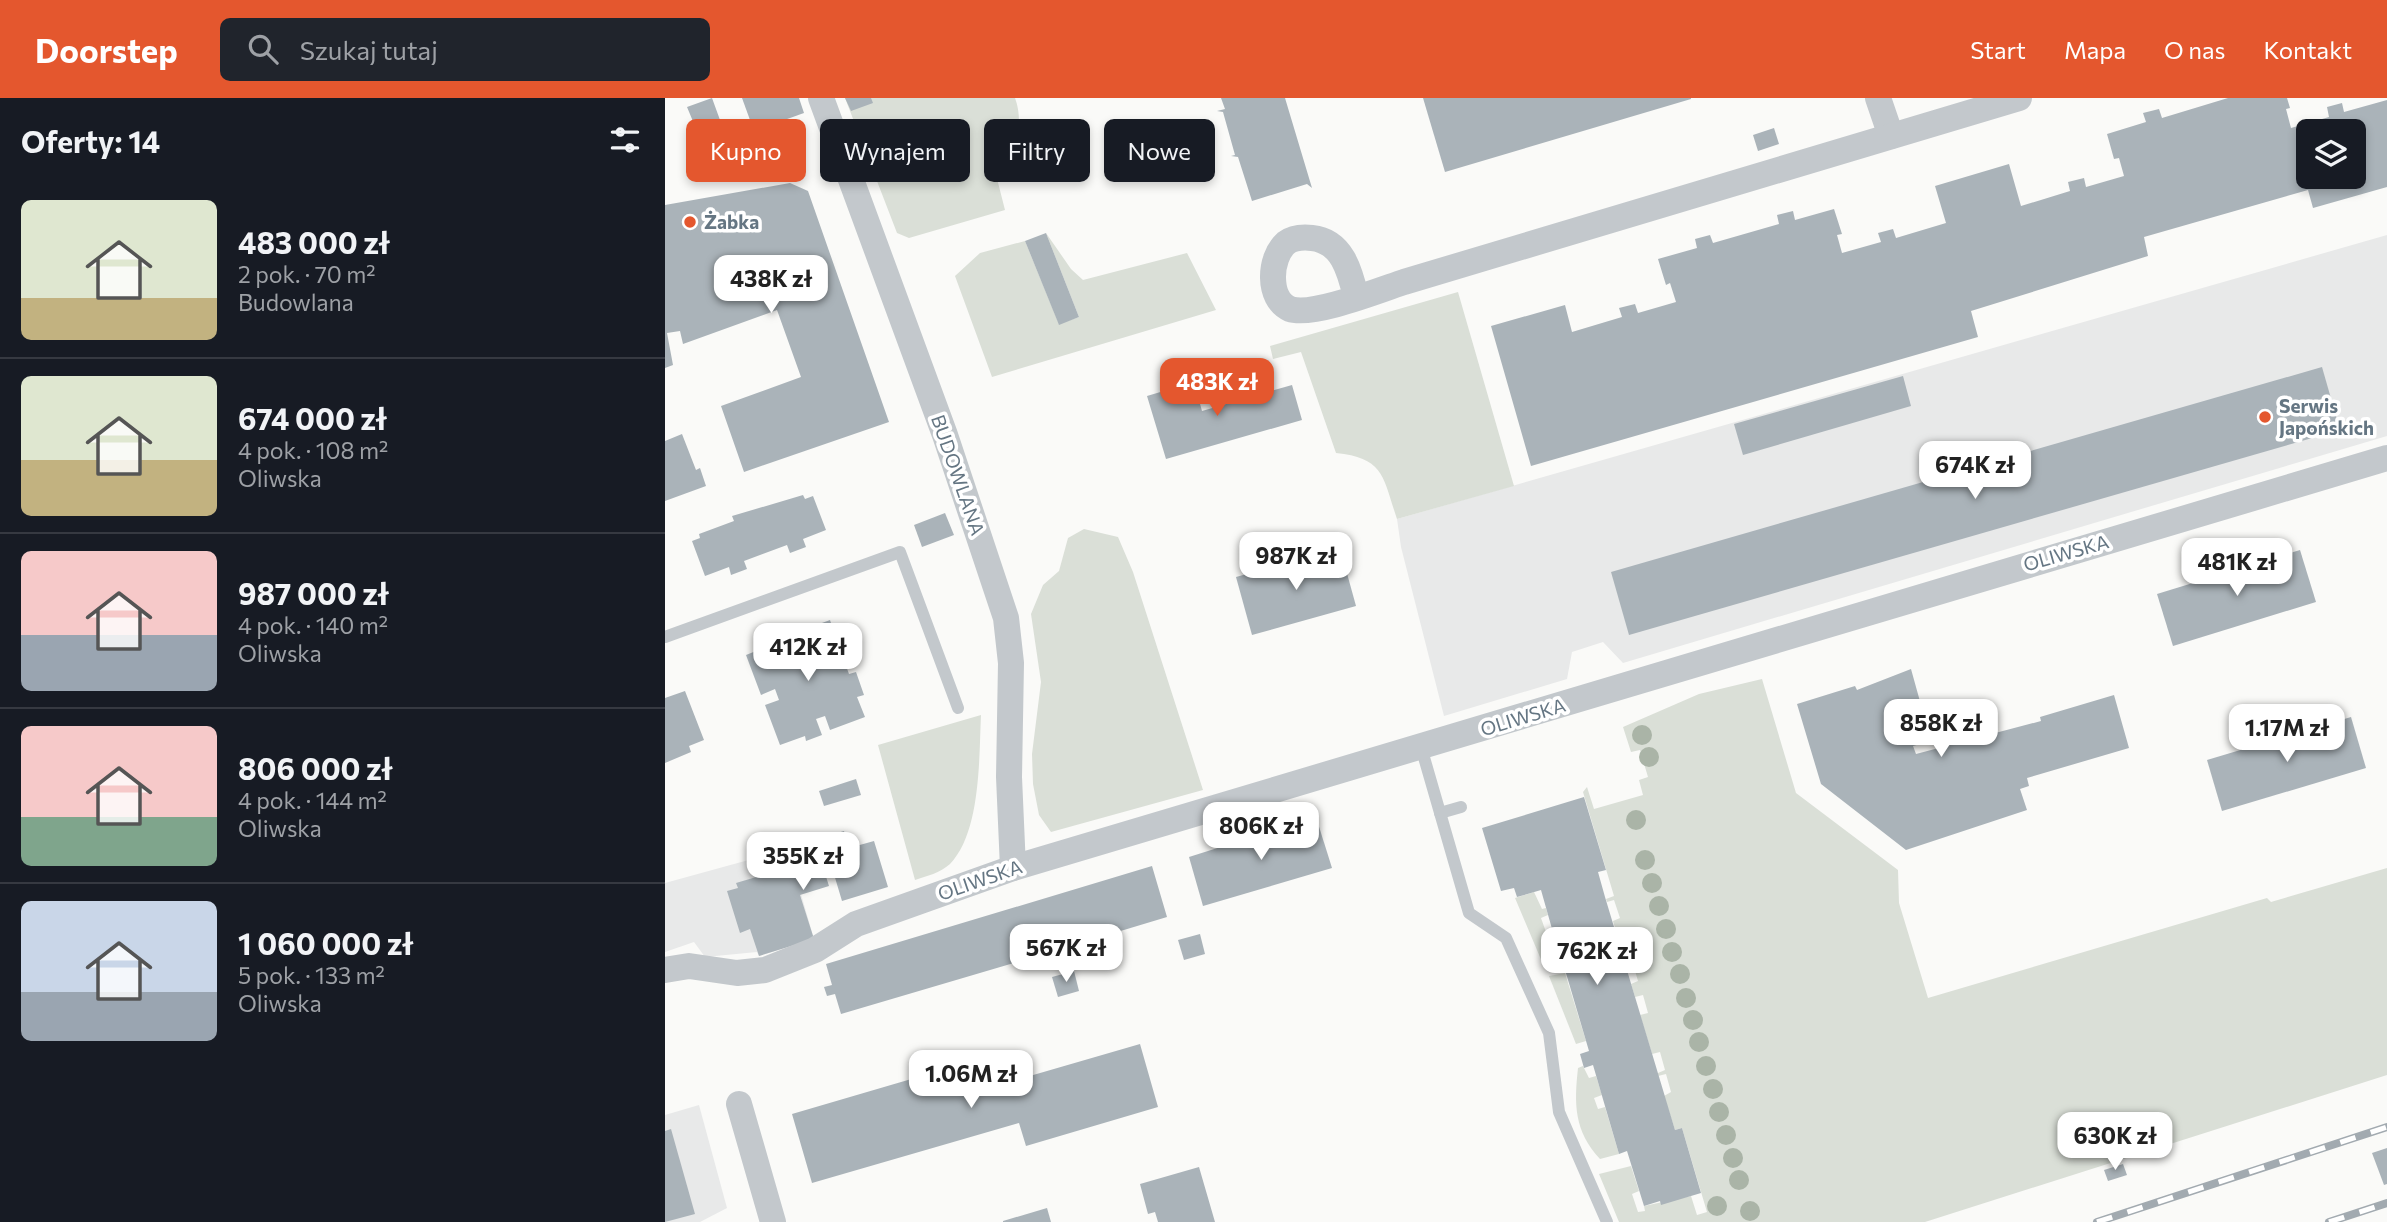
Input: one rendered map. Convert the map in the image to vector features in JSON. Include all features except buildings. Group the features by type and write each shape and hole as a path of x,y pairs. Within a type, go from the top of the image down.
{"street":[{"name":"BUDOWLANA","path":"821,98 945,435 1006,618 1011,663 1010,777 1013,868"},
{"path":"1878,98 1891,136"},
{"path":"1356,297 2019,98"},
{"name":"OLIWSKA","path":"665,970 689,966 737,974 765,970 815,950 856,924 1013,868 2387,458"},
{"path":"739,1104 773,1222"}],"lane":[{"path":"665,636 900,552 958,708"},
{"path":"1421,747 1469,914 1506,938 1549,1033 1559,1112 1607,1222"},
{"path":"1440,813 1461,807"}],"shaded area":[{"path":"845,98 1015,98 1019,119 984,119 984,182 998,182 1005,210 909,238 897,233 877,182 970,182 970,119 853,119"},
{"path":"1046,233 1071,269 1083,280 1187,253 1216,310 992,377 955,276 980,253 1025,241 1059,324 1079,317"},
{"name":"Serwis Japońskich","path":"2387,235 2387,436 1623,663 1603,642 1572,652 1567,679 1444,716 1401,547 1397,519"},
{"path":"1458,292 1514,486 1397,519 1380,472 1364,460 1336,453 1301,352 1273,359 1270,346"},
{"path":"1084,529 1118,537 1133,572 1203,790 1051,832 1039,815 1033,784 1032,754 1041,682 1031,614 1043,585 1059,571 1068,538"},
{"path":"1762,679 1796,793 1898,870 1899,903 1928,998 2267,898 2271,902 2387,868 2387,1075 1925,1222 1619,1222 1599,1174 1631,1166 1639,1191 1632,1194 1638,1212 1645,1211 1644,1206 1691,1196 1697,1215 1707,1212 1682,1128 1675,1130 1664,1096 1671,1092 1666,1074 1658,1076 1658,1073 1665,1070 1660,1052 1652,1054 1640,1015 1648,1013 1643,995 1635,997 1631,984 1638,981 1633,964 1626,966 1613,921 1620,918 1614,900 1607,902 1606,899 1614,896 1583,792 1587,787 1594,809 1643,795 1639,780 1648,777 1640,750 1631,752 1623,727 1699,694"},
{"path":"981,715 976,793 968,833 950,864 938,872 915,880 878,745"},
{"path":"788,849 814,939 759,956 757,952 705,957 694,942 665,952 665,883"},
{"path":"1534,892 1542,909 1546,908 1548,915 1541,918 1546,932 1553,930 1558,950 1549,953 1554,966 1545,969 1515,898"},
{"path":"1565,973 1586,1041 1576,1044 1549,976"},
{"path":"1583,1066 1589,1078 1596,1076 1602,1095 1594,1098 1598,1109 1605,1107 1619,1154 1600,1159 1585,1138 1576,1105 1578,1068"},
{"path":"699,1105 727,1208 700,1222 665,1222 665,1115"}],"railway":[{"path":"2097,1222 2387,1127"},
{"path":"2329,1222 2387,1203"}],"place":[{"name":"Żabka","path":"690,222"},
{"name":"Serwis Japońskich","path":"2265,417"}]}
